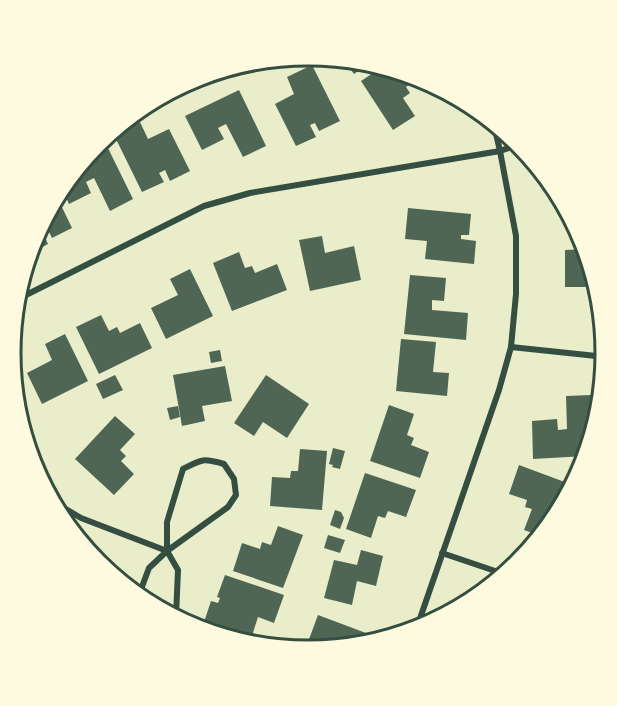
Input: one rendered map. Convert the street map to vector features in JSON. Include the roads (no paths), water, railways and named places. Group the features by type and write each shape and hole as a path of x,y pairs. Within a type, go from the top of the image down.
{"street":[{"path":"420,619 499,390 511,347 516,294 516,236 496,136"},
{"path":"28,294 204,207 250,194 509,148"},
{"path":"511,347 596,356"},
{"path":"142,587 149,568 167,551 228,507 236,495 234,479 224,464 201,460 183,469 167,522 167,551 178,570 176,608"},
{"path":"68,510 81,518 167,551"},
{"path":"442,553 496,571"}]}
